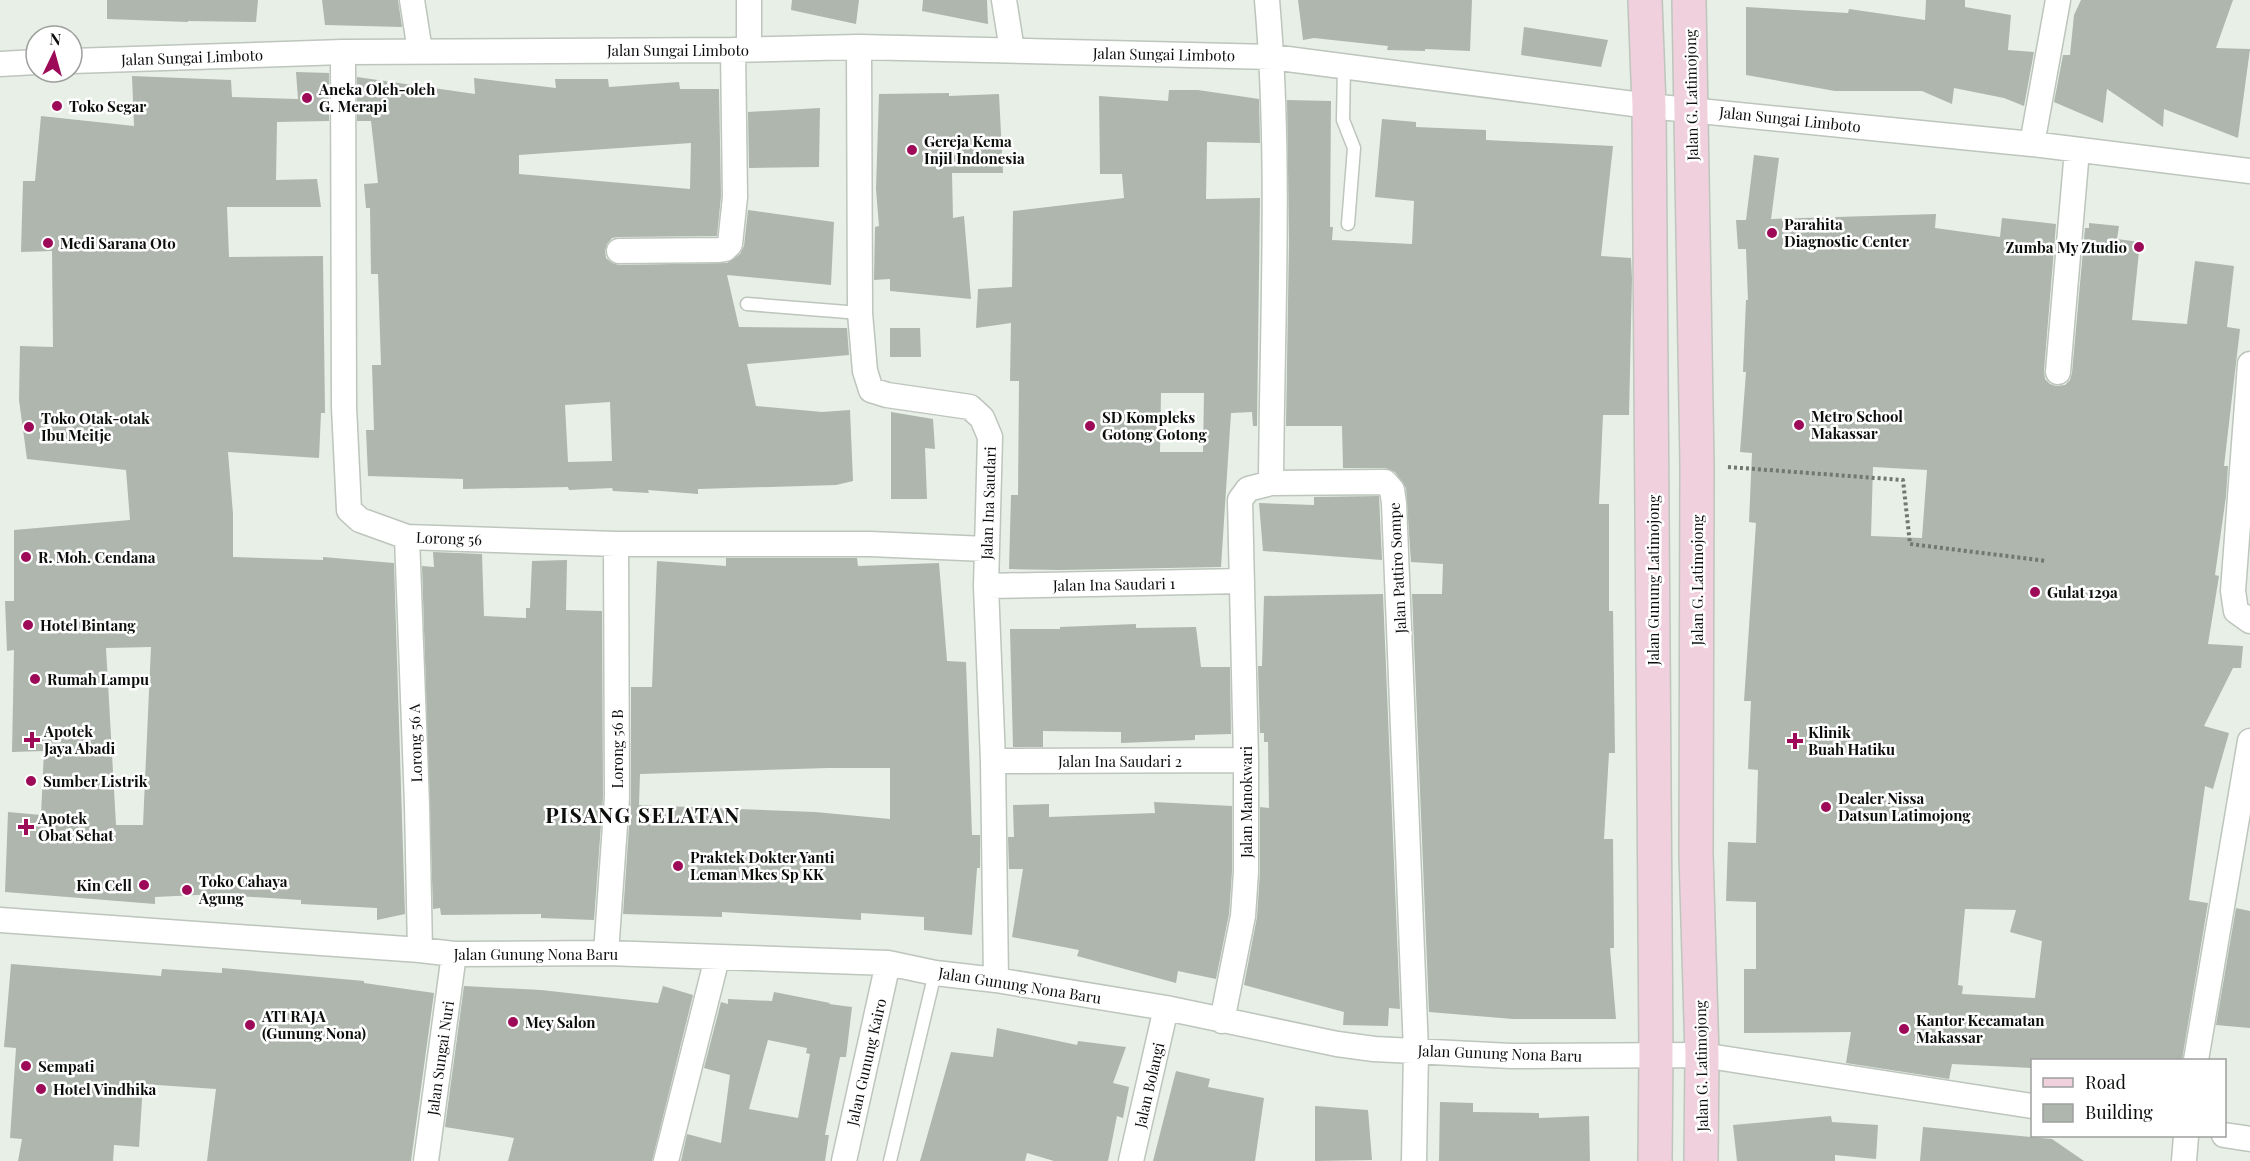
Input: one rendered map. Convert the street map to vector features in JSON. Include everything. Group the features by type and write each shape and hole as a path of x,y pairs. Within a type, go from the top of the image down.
{"main road":[{"name":"Jalan Gunung Latimojong","path":"1645,0 1649,106 1655,1161"},
{"name":"Jalan G. Latimojong","path":"1689,0 1697,464 1696,854 1702,1055 1701,1161"}],"street":[{"path":"412,0 420,51"},
{"path":"619,251 719,250 725,249 730,244 735,197 741,49 749,0"},
{"path":"1004,0 1012,50"},
{"path":"1267,0 1272,57 1274,167 1271,483"},
{"path":"2032,144 2058,0"},
{"name":"Jalan Sungai Limboto","path":"84,61 343,52 859,46 1272,57 1649,106 2032,144 2250,171"},
{"name":"Jalan Ina Saudari","path":"859,46 860,313 865,371 871,390 887,395 969,407 982,418 990,437 986,586 993,761 996,980"},
{"name":"Lorong 56","path":"343,52 344,407 349,510 360,520 406,537 616,544 870,544 986,549"},
{"path":"0,64 24,63"},
{"path":"2058,372 2077,150"},
{"path":"2249,378 2233,591 2236,611 2250,621"},
{"name":"Jalan Pattiro Sompe","path":"1271,483 1370,481 1385,482 1392,490 1402,667 1405,808 1416,1051 1414,1161"},
{"name":"Jalan Manokwari","path":"1222,1021 1243,916 1246,872 1246,760 1240,500 1248,489 1271,483"},
{"name":"Lorong 56 A","path":"406,537 417,805 420,950"},
{"name":"Lorong 56 B","path":"606,953 617,797 616,544"},
{"name":"Jalan Ina Saudari 1","path":"986,586 1242,582"},
{"path":"2196,1059 2250,741"},
{"name":"Jalan Ina Saudari 2","path":"993,761 1246,760"},
{"name":"Jalan Gunung Nona Baru","path":"0,920 454,954 606,953 888,963 935,973 996,980 1166,1008 1337,1044 1511,1056 1702,1055 2031,1106"},
{"name":"Jalan Sungai Nuri","path":"426,1161 454,954"},
{"path":"666,1161 717,958"},
{"name":"Jalan Gunung Kairo","path":"844,1161 888,963"},
{"name":"Jalan Bolangi","path":"1131,1161 1166,1008"},
{"path":"2226,1135 2250,1139"},
{"path":"2184,1161 2186,1137"}],"lane":[{"path":"1344,66 1343,120 1354,148 1348,224"},
{"path":"747,304 860,313"},
{"path":"890,1161 935,973"}],"path":[{"path":"1697,464 1904,480 1910,544 2047,561"}],"building":[{"path":"107,0 258,0 256,22 188,22 107,19"},
{"path":"322,0 398,0 402,27 325,25"},
{"path":"792,0 859,0 856,24 791,10"},
{"path":"923,0 987,0 988,24 922,11"},
{"path":"1298,0 1472,0 1470,51 1387,50 1388,46 1314,38 1303,40"},
{"path":"1926,0 1965,0 1965,7 2011,15 2008,50 2034,52 2024,106 2004,98 1954,88 1952,104 1922,91 1835,91 1746,75 1746,7 1848,13 1849,9 1925,20"},
{"path":"2081,0 2233,0 2216,48 2250,49 2238,138 2164,109 2163,127 2107,89 2103,123 2054,102 2063,55 2070,55 2074,15"},
{"path":"1524,27 1608,40 1601,67 1521,55"},
{"path":"296,72 329,73 329,121 277,122 276,180 317,179 321,207 227,207 229,257 323,256 325,413 321,413 319,458 228,452 233,514 233,557 323,560 323,557 394,563 405,914 377,920 377,908 301,904 301,900 238,896 239,893 155,897 155,904 5,892 8,812 41,815 44,751 12,752 14,650 7,651 5,601 14,601 14,530 130,520 126,470 27,459 19,400 20,346 53,347 52,251 21,252 23,181 35,181 41,116 134,126 132,76 231,80 232,97 298,99","holes":["151,647 143,825 116,825 106,648"]},
{"path":"357,77 475,94 474,78 556,88 555,79 608,79 609,87 679,82 680,89 719,89 721,196 717,236 612,238 607,244 606,258 619,265 727,263 740,254 744,246 748,210 834,222 831,285 727,275 739,327 847,328 849,355 747,364 756,406 822,412 850,410 853,481 836,485 698,489 698,494 648,490 649,493 613,491 612,488 569,490 568,487 463,489 463,479 368,476 366,430 374,430 372,365 381,365 378,274 371,274 370,208 366,208 364,184 378,183 371,121 357,121","holes":["691,143 690,189 519,174 519,155","610,402 612,461 568,462 565,405"]},
{"path":"1169,90 1198,90 1259,99 1260,143 1207,142 1206,199 1260,198 1257,426 1253,426 1252,412 1231,413 1221,567 1009,569 1011,495 1018,495 1019,381 1010,381 1011,323 976,328 978,289 1012,287 1013,211 1124,198 1122,174 1100,174 1099,96 1168,101","holes":["1161,393 1204,393 1203,452 1160,452"]},
{"path":"949,93 949,96 999,94 1003,173 952,173 953,218 964,216 971,299 890,291 890,279 874,280 875,227 879,226 876,189 879,94"},
{"path":"1287,100 1331,101 1330,227 1333,227 1332,240 1412,244 1414,201 1375,197 1382,119 1416,122 1416,127 1486,130 1486,140 1613,146 1601,256 1631,258 1632,279 1629,415 1603,415 1599,504 1609,504 1609,611 1613,611 1615,753 1609,753 1604,839 1613,839 1614,948 1610,948 1616,1019 1513,1019 1429,1012 1412,594 1442,594 1443,564 1411,562 1406,488 1395,472 1385,468 1343,468 1342,426 1286,426 1289,241"},
{"path":"820,108 819,167 749,168 748,112"},
{"path":"1754,155 1779,158 1771,219 1936,214 1935,228 2000,237 2002,218 2056,224 2044,371 2045,379 2056,386 2065,385 2072,373 2085,228 2089,228 2089,223 2119,226 2117,239 2140,242 2132,320 2187,324 2195,261 2234,266 2227,327 2240,329 2224,466 2228,466 2226,496 2215,575 2219,576 2208,644 2243,646 2241,668 2233,668 2204,726 2229,733 2213,789 2205,786 2189,900 2208,903 2182,1059 2031,1059 2031,1068 1952,1064 1949,1079 1846,1063 1851,1032 1744,1033 1744,969 1756,969 1756,902 1726,901 1728,842 1756,843 1758,770 1748,769 1751,701 1744,701 1756,523 1749,522 1752,453 1740,452 1746,372 1743,372 1746,300 1748,300 1746,249 1738,249 1736,220 1746,220","holes":["1873,467 1927,470 1922,538 1871,536","1965,909 2016,910 2010,932 2042,941 2035,998 1962,994 1963,986 1958,985"]},
{"path":"890,328 920,328 921,357 890,357"},
{"path":"891,412 933,419 935,449 925,448 927,499 891,499"},
{"path":"1379,496 1382,560 1263,551 1259,503 1314,505 1314,497"},
{"path":"433,552 482,554 484,616 526,618 526,608 530,608 532,561 567,560 566,610 602,611 603,797 594,920 541,918 541,914 441,915 440,908 433,909 422,566 434,567"},
{"path":"726,558 857,558 858,566 939,563 947,661 966,662 972,835 980,835 980,868 977,868 972,935 924,930 924,917 861,913 861,920 722,912 722,917 623,914 631,798 631,687 652,687 657,561 726,566","holes":["890,768 890,819 815,812 639,805 640,774"]},
{"path":"1383,594 1400,1009 1389,1008 1388,1026 1343,1025 1344,1012 1244,985 1257,917 1260,807 1269,808 1268,742 1264,742 1264,733 1260,733 1258,666 1262,666 1264,596"},
{"path":"1136,624 1136,628 1196,627 1201,667 1230,667 1231,734 1195,735 1195,740 1121,743 1121,732 1043,731 1043,747 1013,747 1010,629 1060,629 1060,627"},
{"path":"1154,802 1232,806 1232,872 1229,914 1216,979 1178,971 1176,983 1077,956 1079,950 1012,937 1023,869 1009,869 1008,837 1014,837 1013,805 1049,804 1049,817 1155,813"},
{"path":"2236,908 2250,911 2250,1028 2216,1025"},
{"path":"11,964 161,976 162,969 222,973 222,968 364,981 364,983 434,993 411,1161 207,1161 216,1089 143,1084 139,1147 114,1145 113,1161 18,1161 22,1139 10,1138 16,1048 4,1047"},
{"path":"464,986 541,990 658,1003 663,986 693,995 652,1161 508,1161 514,1138 445,1127"},
{"path":"774,992 852,1007 846,1057 840,1057 825,1135 829,1135 825,1161 681,1161 687,1134 721,1143 730,1075 704,1068 721,1002 728,1004 728,999 772,1001","holes":["768,1040 807,1048 806,1053 810,1054 798,1118 749,1109"]},
{"path":"997,1028 1077,1045 1078,1041 1126,1047 1113,1083 1129,1087 1123,1118 1117,1116 1108,1161 1054,1161 1027,1153 1025,1161 920,1161 951,1052 993,1057"},
{"path":"1176,1071 1210,1079 1208,1087 1264,1098 1255,1161 1153,1161"},
{"path":"1440,1102 1473,1103 1473,1112 1539,1113 1539,1118 1589,1116 1590,1161 1439,1161"},
{"path":"1315,1106 1368,1110 1372,1160 1315,1161"},
{"path":"1831,1116 1832,1122 1878,1125 1876,1159 1835,1155 1835,1161 1737,1161 1733,1125"},
{"path":"1923,1127 2052,1139 2084,1161 1920,1161"}],"place":[{"name":"Aneka Oleh-oleh G. Merapi","path":"307,98"},
{"name":"Toko Segar","path":"57,106"},
{"name":"Gereja Kema Injil Indonesia","path":"912,150"},
{"name":"Parahita Diagnostic Center","path":"1772,233"},
{"name":"Medi Sarana Oto","path":"48,243"},
{"name":"Zumba My Ztudio","path":"2139,247"},
{"name":"Metro School Makassar","path":"1799,425"},
{"name":"SD Kompleks Gotong Gotong","path":"1090,426"},
{"name":"Toko Otak-otak Ibu Meitje","path":"29,427"},
{"name":"R. Moh. Cendana","path":"26,557"},
{"name":"Gulat 129a","path":"2035,592"},
{"name":"Hotel Bintang","path":"28,625"},
{"name":"Rumah Lampu","path":"35,679"},
{"name":"Apotek Jaya Abadi","path":"32,740"},
{"name":"Klinik Buah Hatiku","path":"1795,741"},
{"name":"Sumber Listrik","path":"31,781"},
{"name":"Dealer Nissa Datsun Latimojong","path":"1826,807"},
{"name":"Apotek Obat Sehat","path":"26,827"},
{"name":"Praktek Dokter Yanti Leman Mkes Sp KK","path":"678,866"},
{"name":"Kin Cell","path":"144,885"},
{"name":"Toko Cahaya Agung","path":"187,890"},
{"name":"Mey Salon","path":"513,1022"},
{"name":"ATI RAJA (Gunung Nona)","path":"250,1025"},
{"name":"Kantor Kecamatan Makassar","path":"1904,1029"},
{"name":"Sempati","path":"26,1066"},
{"name":"Hotel Vindhika","path":"41,1089"}],"district":[{"name":"PISANG SELATAN","path":"643,814"}]}
